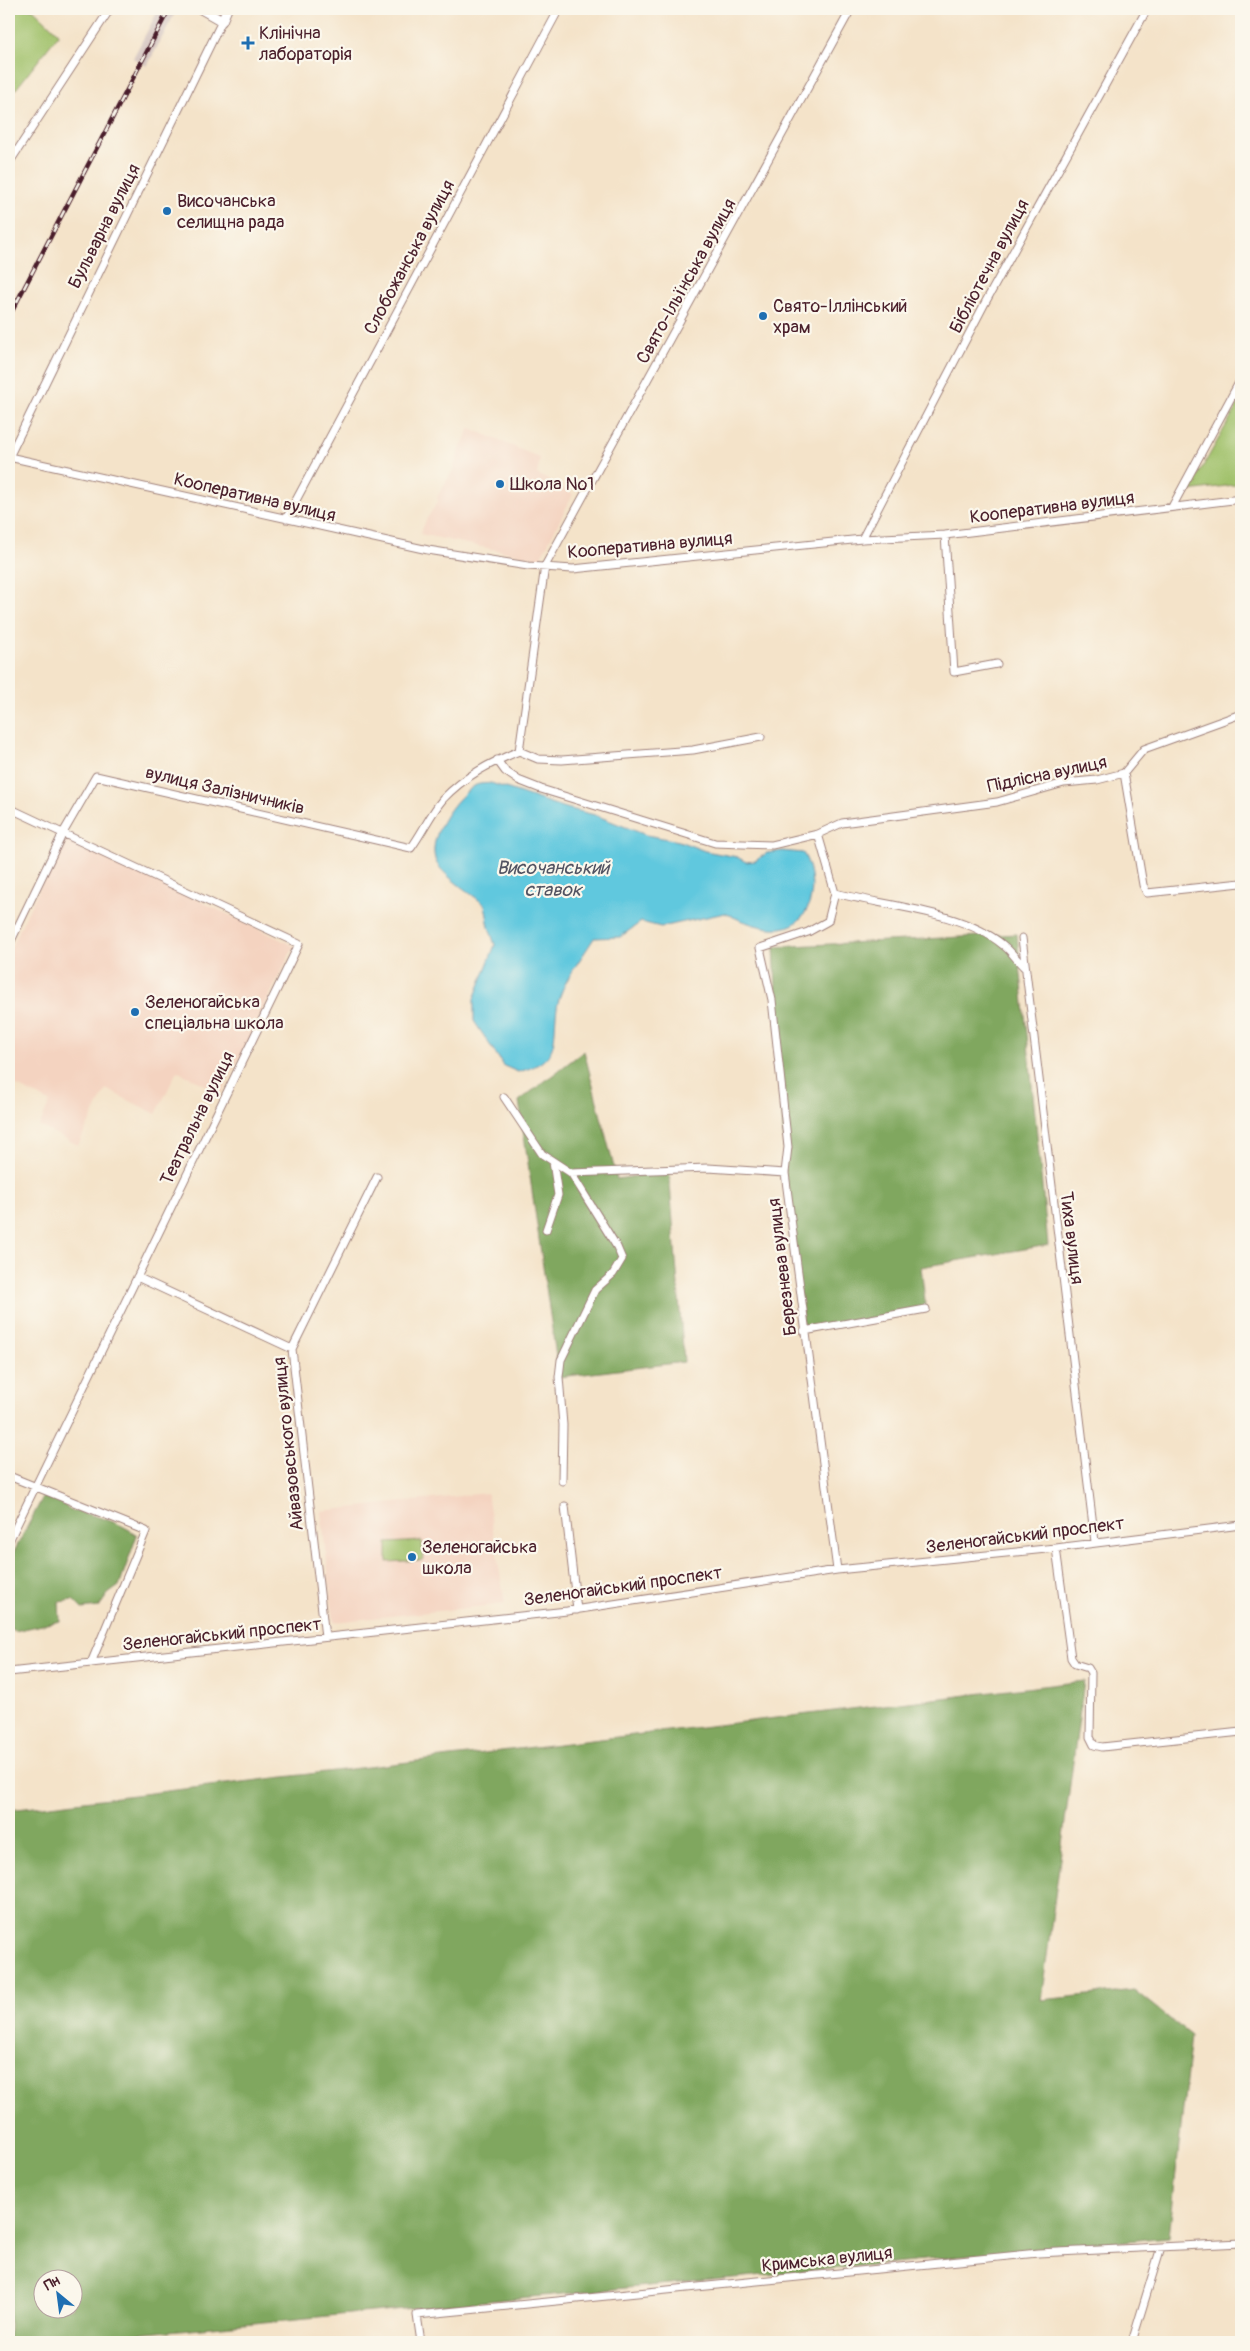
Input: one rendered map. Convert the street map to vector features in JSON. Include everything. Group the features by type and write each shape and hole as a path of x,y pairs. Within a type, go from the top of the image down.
{"street":[{"path":"9,163 110,9"},
{"path":"201,9 222,21"},
{"name":"Бульварна вулиця","path":"9,457 227,9"},
{"name":"Слобожанська вулиця","path":"286,519 559,9"},
{"name":"Свято-Ільїнська вулиця","path":"545,566 851,9"},
{"name":"Бібліотечна вулиця","path":"862,539 985,303 1147,9"},
{"path":"1172,507 1241,379"},
{"name":"Кооперативна вулиця","path":"9,457 428,550 528,566 573,568 862,539 945,535 1241,499"},
{"path":"945,535 954,672 997,664"},
{"path":"519,751 545,566"},
{"name":"Підлісна вулиця","path":"497,760 505,771 518,780 541,789 715,843 772,844 818,834 842,823 997,802 1064,783 1097,780 1124,773 1144,749 1241,714"},
{"path":"497,760 519,751 538,759 562,760 693,750 761,737"},
{"name":"вулиця Залізничників","path":"63,833 96,776 411,848 442,800 466,778 497,760"},
{"path":"1124,773 1143,885 1147,893 1241,884"},
{"name":"Театральна вулиця","path":"9,808 299,944 9,1541"},
{"path":"9,945 63,833"},
{"path":"785,1173 787,1137 772,1000 760,948 808,932 828,921 835,893 818,834"},
{"path":"835,893 918,910 979,930 1003,944 1024,967"},
{"name":"Тиха вулиця","path":"1022,938 1095,1542"},
{"path":"504,1097 542,1154 571,1173 617,1247 622,1259 613,1274 595,1290 561,1360 559,1378 563,1425 562,1481"},
{"path":"546,1230 558,1195 553,1162"},
{"name":"Березнева вулиця","path":"571,1173 708,1168 785,1173 804,1331 837,1570"},
{"name":"Айвазовського вулиця","path":"325,1637 292,1349 377,1177"},
{"path":"137,1277 292,1349"},
{"path":"804,1331 926,1310"},
{"path":"9,1476 146,1531 91,1663"},
{"path":"565,1506 577,1610"},
{"name":"Зеленогайський проспект","path":"9,1672 577,1610 837,1570 1056,1548 1241,1525"},
{"path":"1056,1548 1071,1658 1075,1664 1088,1668 1091,1673 1090,1737 1094,1746 1102,1747 1241,1732"},
{"name":"Кримська вулиця","path":"421,2342 417,2315 1038,2253 1241,2242"},
{"path":"1132,2342 1161,2247"}],"shaded area":[{"path":"159,9 177,9 147,66 133,58"},
{"name":"Школа №1","path":"470,428 540,458 537,474 573,494 540,559 420,534 427,518 438,502 437,497 453,470 461,446"},
{"name":"Зеленогайська спеціальна школа","path":"64,836 294,946 222,1093 177,1071 156,1114 106,1089 78,1145 39,1126 50,1102 9,1082 9,952"},
{"name":"Зеленогайська школа","path":"487,1493 505,1604 334,1622 321,1511"}],"green space":[{"path":"9,9 33,9 59,34 9,98"},
{"path":"1241,399 1241,484 1189,491"},
{"path":"1017,934 1048,1245 921,1267 926,1309 804,1331 785,1173 774,947"},
{"path":"584,1051 617,1179 669,1171 684,1362 559,1377 519,1101"},
{"path":"43,1497 61,1501 69,1510 121,1525 137,1535 119,1586 108,1594 99,1607 82,1609 73,1600 59,1602 60,1621 15,1631 9,1627 9,1561"},
{"path":"422,1541 423,1560 387,1562 387,1543"},
{"path":"1084,1681 1041,2000 1134,1990 1191,2036 1169,2237 52,2342 9,2342 9,1810"}],"water":[{"name":"Височанський ставок","path":"491,783 562,807 595,815 646,835 679,841 705,851 737,857 746,862 755,861 767,853 782,851 803,853 811,874 812,886 811,898 807,909 793,925 781,928 745,922 725,913 661,927 641,922 620,937 594,938 571,974 560,996 554,1042 551,1051 544,1060 518,1072 504,1066 474,1021 474,999 495,945 485,905 443,871 435,859 434,849 440,828 452,807 468,790 476,785"}],"railway":[{"path":"9,317 169,9"}],"place":[{"name":"Клінічна лабораторія","path":"248,43"},
{"name":"Височанська селищна рада","path":"167,211"},
{"name":"Свято-Іллінський храм","path":"763,316"},
{"name":"Школа №1","path":"500,484"},
{"name":"Зеленогайська спеціальна школа","path":"135,1012"},
{"name":"Зеленогайська школа","path":"412,1557"}]}
